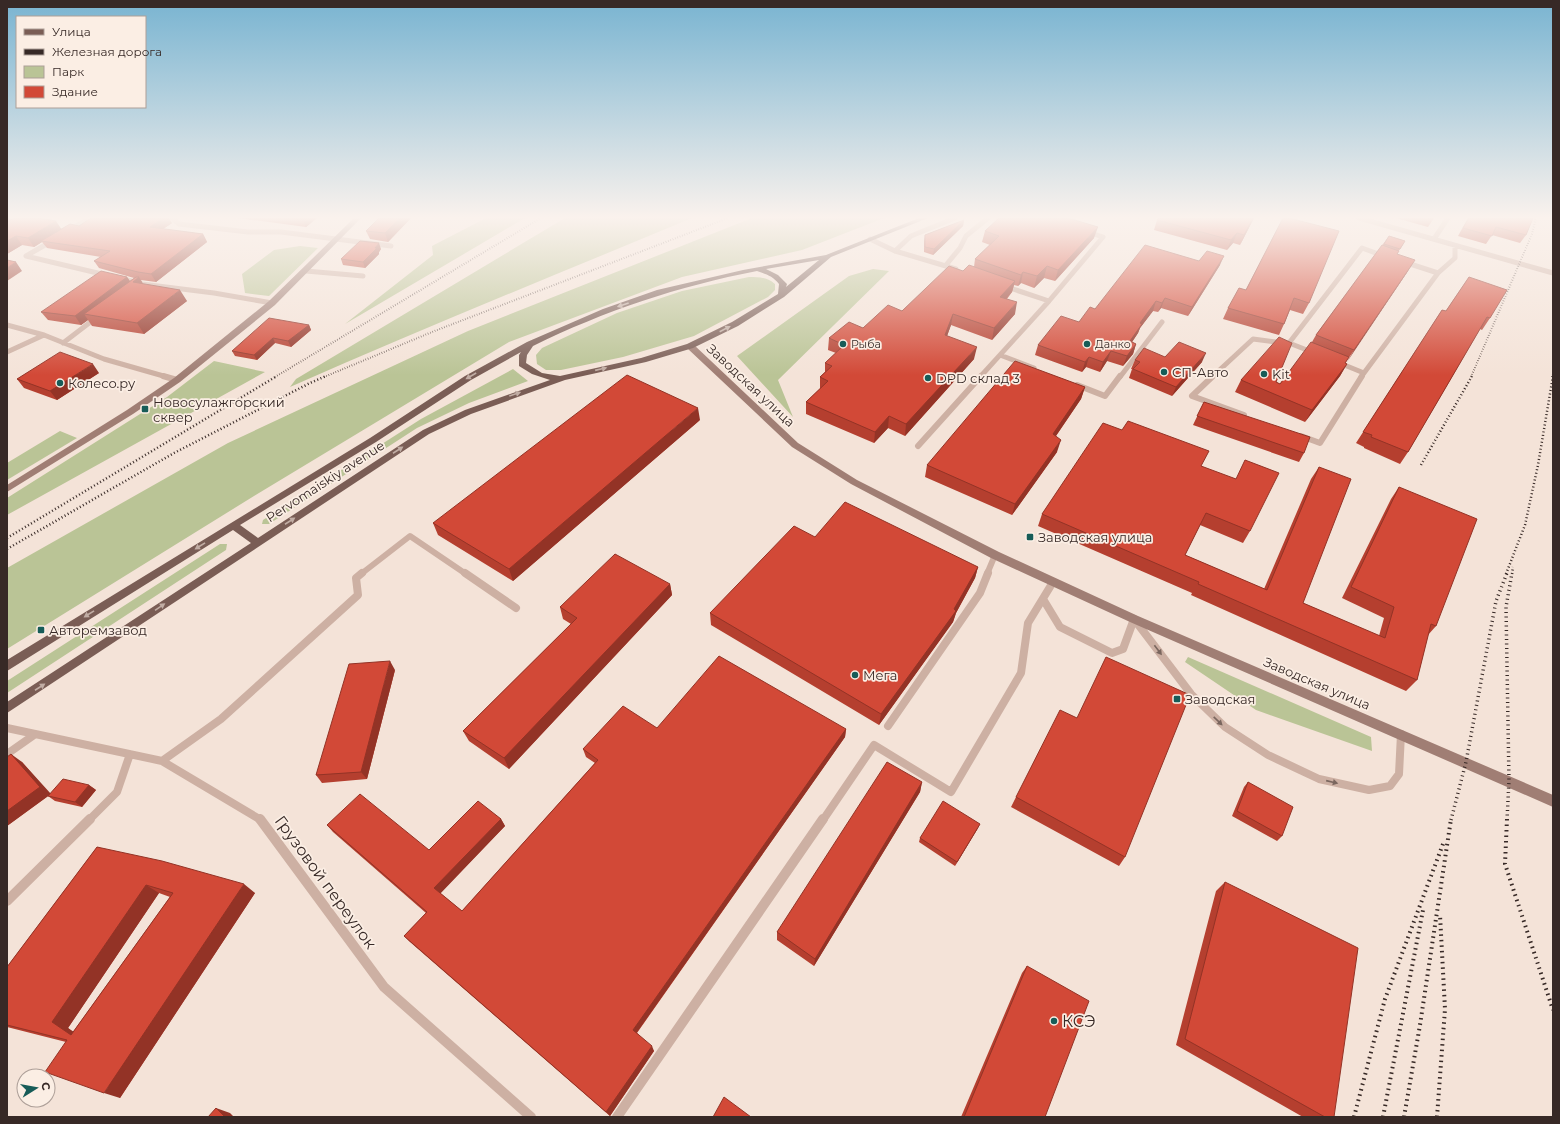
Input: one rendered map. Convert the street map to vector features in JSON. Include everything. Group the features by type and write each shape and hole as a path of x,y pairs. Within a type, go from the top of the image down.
{"main road":[{"name":"Pervomaiskiy avenue","path":"7,666 233,525 393,428 469,377 530,344 608,310 669,289 749,270"},
{"path":"762,270 770,272 778,277 783,284 781,295"},
{"name":"Pervomaiskiy avenue","path":"7,708 426,432 468,412 563,378 642,360 690,346 735,324 781,295 811,270"},
{"path":"7,489 130,412 177,380 272,303 306,271"},
{"path":"530,344 523,355 522,364 532,373 545,378 563,378"},
{"name":"Заводская улица","path":"690,346 795,445 854,482 995,555 1134,619 1553,801"},
{"path":"233,525 257,542"}],"lane":[{"path":"86,270 142,284 214,293 272,303"},
{"path":"918,446 1075,270"},
{"path":"1289,343 1345,270"},
{"path":"1430,270 1438,273"},
{"path":"1292,432 1320,443 1364,373 1441,270"},
{"path":"306,271 363,276"},
{"path":"997,283 1049,301"},
{"path":"136,288 142,284"},
{"path":"63,343 105,311"},
{"path":"1070,382 1105,396 1162,322"},
{"path":"7,325 44,336 104,359 177,380"},
{"path":"7,352 44,336"},
{"path":"1249,417 1192,396 1253,339 1289,343 1317,354"},
{"path":"7,346 14,348"},
{"path":"1000,355 1042,372"},
{"path":"1330,360 1364,373"},
{"path":"162,761 221,718 358,595 356,578 410,536 516,608"},
{"path":"888,726 980,593 995,555"},
{"path":"616,1117 874,745 951,792 1021,673 1028,623 1053,582"},
{"path":"1043,599 1060,627 1112,653 1123,649 1134,619"},
{"path":"1134,619 1191,694 1225,727 1268,755 1319,779 1369,790 1390,786 1399,774 1401,734"},
{"name":"Грузовой переулок","path":"7,728 162,761 260,818 384,987 531,1117"},
{"path":"7,754 34,734"},
{"path":"7,901 117,792 130,754"}],"green space":[{"path":"247,270 295,270 269,296 245,293 242,274"},
{"path":"413,270 436,270 345,324"},
{"path":"477,270 565,270 440,322 290,387 296,379"},
{"path":"620,270 711,270 682,277 509,342 254,496 7,649 7,568 228,443 468,331"},
{"path":"868,270 889,271 778,380 793,417 737,356 849,276"},
{"path":"749,277 760,277 769,280 775,284 775,290 768,297 694,336 623,357 561,370 546,370 537,364 536,355 542,348 617,313 682,291"},
{"path":"214,361 265,372 7,515 7,498 167,397"},
{"path":"513,369 528,381 469,403 417,428 269,524 262,524 263,520 421,419"},
{"path":"60,431 77,438 7,480 7,463"},
{"path":"220,544 227,544 226,550 7,693 7,681"},
{"path":"1188,657 1371,737 1372,751 1256,710 1185,662"}],"building":[{"path":"132,270 156,270 151,274"},
{"path":"944,270 985,270 1015,281 1000,297 1017,302 994,328 953,314 945,335 977,347 906,424 889,416 875,432 806,402 828,381 820,377 832,366 825,363 844,345 829,338 849,322 863,328 888,305 902,311"},
{"path":"1008,270 1043,270 1037,276 1023,272 1021,275"},
{"path":"1125,270 1215,270 1192,307 1165,298 1162,303 1156,301 1140,323 1142,324 1130,341 1136,344 1127,356 1111,351 1103,362 1089,357 1085,362 1038,345 1061,316 1079,322 1090,307 1095,309"},
{"path":"1256,270 1323,270 1309,303 1294,298 1284,324 1228,308 1239,288 1246,290"},
{"path":"1363,270 1408,270 1354,350 1316,335"},
{"path":"101,271 127,277 75,316 41,312"},
{"path":"136,277 139,277 133,282 180,290 137,323 84,314"},
{"path":"1469,277 1507,290 1490,318 1487,317 1408,452 1371,437 1372,435 1363,432 1442,310 1446,311"},
{"path":"269,318 309,325 288,341 273,338 254,355 232,351"},
{"path":"1279,337 1292,343 1276,382 1280,384 1311,342 1349,357 1345,363 1347,364 1312,410 1241,380"},
{"name":"СП-Авто","path":"1179,342 1206,353 1176,387 1133,369 1140,362 1135,360 1144,348 1165,357"},
{"path":"60,352 93,364 50,391 17,379"},
{"path":"1015,361 1085,387 1053,434 1061,440 1015,504 927,465"},
{"path":"627,375 698,408 509,569 433,523"},
{"path":"1204,402 1310,437 1304,453 1197,416"},
{"path":"1128,421 1209,451 1201,466 1236,479 1245,460 1279,473 1250,531 1206,513 1185,555 1267,590 1319,467 1351,479 1303,603 1385,638 1394,607 1351,587 1399,487 1477,519 1436,626 1431,624 1417,680 1198,584 1199,582 1042,514 1103,423 1122,430"},
{"name":"Мега","path":"845,502 978,567 954,609 956,611 881,714 710,613 794,526 815,537"},
{"path":"615,554 670,584 504,758 463,731 577,618 560,607"},
{"path":"719,656 846,729 633,1030 652,1046 606,1112 404,936 427,912 327,825 360,794 429,850 478,801 501,819 434,888 462,911 598,760 583,749 623,706 657,728"},
{"path":"1106,657 1190,695 1125,857 1016,797 1060,710 1077,718"},
{"path":"390,661 361,772 316,775 349,664"},
{"path":"11,754 40,787 7,811 7,757"},
{"path":"887,762 922,782 815,959 777,932"},
{"path":"63,779 89,785 75,802 48,796"},
{"path":"1248,782 1293,807 1282,836 1237,811"},
{"path":"943,801 980,824 957,862 920,838"},
{"path":"97,847 162,861 244,884 104,1093 56,1076 56,1068 48,1068 67,1040 7,1025 7,967","holes":["146,885 173,893 71,1035 52,1022"]},
{"path":"1225,882 1358,948 1334,1117 1325,1117 1185,1039"},
{"path":"1027,966 1089,1001 1045,1117 964,1117"},
{"path":"724,1097 751,1117 713,1117"},
{"path":"216,1108 225,1117 208,1117"}],"railway":[{"path":"275,377 453,270"},
{"path":"324,377 432,332 592,270"},
{"path":"1471,377 1516,270"},
{"path":"7,538 277,376"},
{"path":"7,549 174,453 326,376"},
{"path":"1421,465 1472,376"},
{"path":"1506,574 1525,525 1538,465 1553,376"},
{"path":"1512,574 1513,567"},
{"path":"1451,820 1466,762 1496,601 1507,573"},
{"path":"1507,820 1509,781 1506,607 1512,573"},
{"path":"1404,1117 1420,1025 1451,819"},
{"path":"1507,819 1505,864 1553,1010"},
{"path":"1354,1117 1385,999 1443,844"},
{"path":"1383,1117 1423,910"},
{"path":"1437,1117 1445,1009 1440,915"}],"place":[{"name":"Рыба","path":"843,344"},
{"name":"Данко","path":"1087,344"},
{"name":"СП-Авто","path":"1164,372"},
{"name":"Kit","path":"1264,374"},
{"name":"DPD склад 3","path":"928,378"},
{"name":"Колесо.ру","path":"60,383"},
{"name":"Новосулажгорский сквер","path":"145,409"},
{"name":"Заводская улица","path":"1030,537"},
{"name":"Авторемзавод","path":"41,630"},
{"name":"Мега","path":"855,675"},
{"name":"Заводская","path":"1177,699"},
{"name":"КСЭ","path":"1054,1021"}]}
